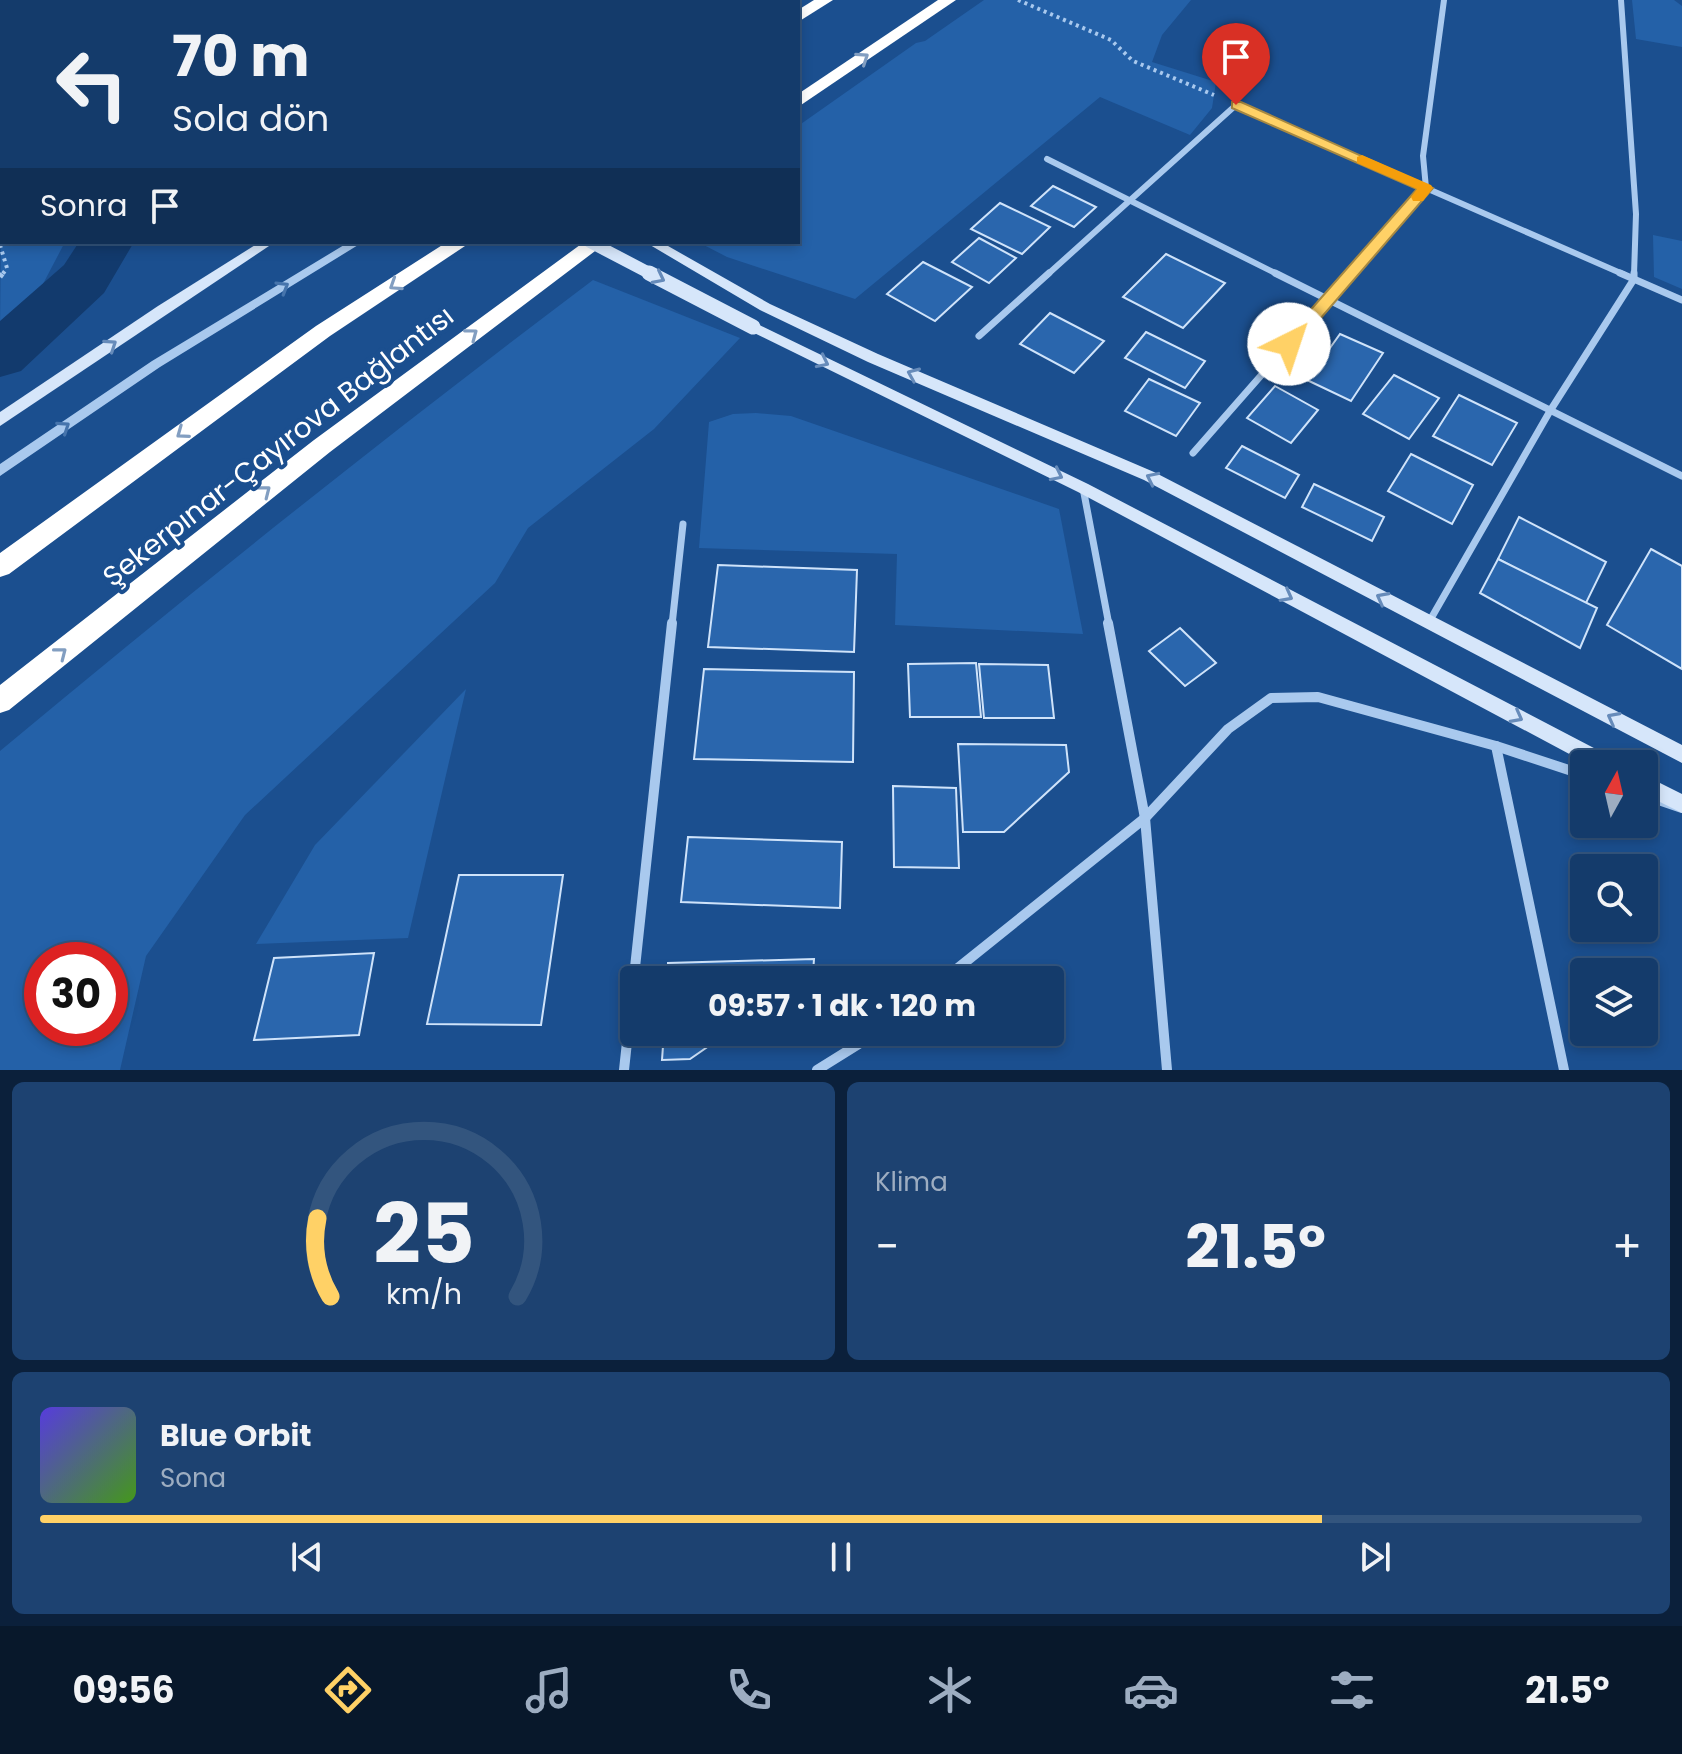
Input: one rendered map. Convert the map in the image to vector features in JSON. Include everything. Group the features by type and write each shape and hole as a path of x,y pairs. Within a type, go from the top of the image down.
{"highway":[{"path":"800,16 825,0"},
{"path":"800,101 948,0"},
{"name":"Şekerpınar-Çayırova Bağlantısı","path":"0,567 323,331 458,244"},
{"name":"Şekerpınar-Çayırova Bağlantısı","path":"0,701 322,446 594,244"}],"main road":[{"path":"0,420 163,309 266,244"},
{"path":"594,244 753,327 1083,488 1579,750"},
{"path":"655,244 765,307 873,358 1149,476 1682,754"},
{"path":"1658,792 1682,806"}],"street":[{"path":"1193,453 1426,188 1423,156 1444,0"},
{"path":"1429,622 1550,411 1634,279 1636,214 1621,0"},
{"path":"979,336 1236,105 1682,300"},
{"path":"1047,159 1682,476"},
{"path":"0,471 156,364 354,244"},
{"path":"1083,488 1145,818 1167,1070"},
{"path":"624,1070 683,524"},
{"path":"960,966 1145,818 1228,729 1271,698 1318,697 1496,746 1570,770"},
{"path":"1496,746 1564,1070"},
{"path":"1658,799 1682,806"},
{"path":"817,1070 856,1046"}],"path":[{"path":"1018,0 1111,40 1133,61 1236,105"},
{"path":"0,245 7,268 0,277"}],"shaded area":[{"path":"984,0 1191,0 1162,35 1152,62 1216,82 1212,108 1190,135 1100,97 855,299 727,257 702,244 800,244 800,125 916,43 925,41"},
{"path":"1632,0 1674,0 1682,6 1682,47 1636,39"},
{"path":"1653,235 1682,241 1682,289 1654,277"},
{"path":"1,244 64,244 23,322 0,333"},
{"path":"593,280 740,338 654,429 528,528 495,583 245,815 146,956 128,1035 128,942 24,942 24,1046 125,1046 120,1070 0,1070 0,751 146,630 442,395"},
{"path":"733,414 791,416 1059,509 1083,634 895,625 897,554 699,548 709,422"},
{"path":"466,689 408,938 256,944 315,845"}],"building":[{"path":"1053,186 1096,207 1074,227 1031,206"},
{"path":"1000,203 1050,227 1022,254 971,229"},
{"path":"979,238 1016,258 989,283 952,262"},
{"path":"1166,254 1225,283 1183,328 1123,297"},
{"path":"923,262 972,287 935,321 887,294"},
{"path":"1050,313 1104,341 1074,373 1020,344"},
{"path":"1146,332 1205,361 1185,388 1125,358"},
{"path":"1340,334 1383,353 1351,401 1307,380"},
{"path":"1394,375 1439,398 1409,439 1363,414"},
{"path":"1149,379 1200,403 1176,436 1125,411"},
{"path":"1275,386 1318,410 1291,443 1247,418"},
{"path":"1459,395 1517,423 1492,465 1433,436"},
{"path":"1242,446 1299,475 1285,498 1226,468"},
{"path":"1411,454 1473,485 1452,524 1388,491"},
{"path":"1314,484 1384,517 1372,541 1302,507"},
{"path":"1519,517 1606,562 1585,605 1498,559"},
{"path":"1651,549 1682,566 1682,669 1607,625"},
{"path":"1498,559 1597,608 1580,648 1480,593"},
{"path":"718,565 857,570 854,652 708,647"},
{"path":"1180,628 1216,663 1185,686 1149,651"},
{"path":"976,663 981,717 910,717 908,664"},
{"path":"979,664 1048,665 1054,718 984,718"},
{"path":"704,669 854,672 853,762 694,759"},
{"path":"958,744 1066,745 1069,772 1004,832 963,832"},
{"path":"893,786 956,788 959,868 894,867"},
{"path":"688,837 842,842 840,908 681,902"},
{"path":"459,875 563,875 541,1025 427,1024"},
{"path":"374,953 359,1035 254,1040 274,958"},
{"path":"814,959 814,966 668,966 668,963"},
{"path":"663,1046 709,1046 690,1059 662,1060"}],"waterway":[{"path":"0,355 84,279 106,244"}],"slow traffic":[{"path":"1362,160 1426,188 1418,197"}],"route":[{"path":"1236,105 1426,188 1289,344"}]}
